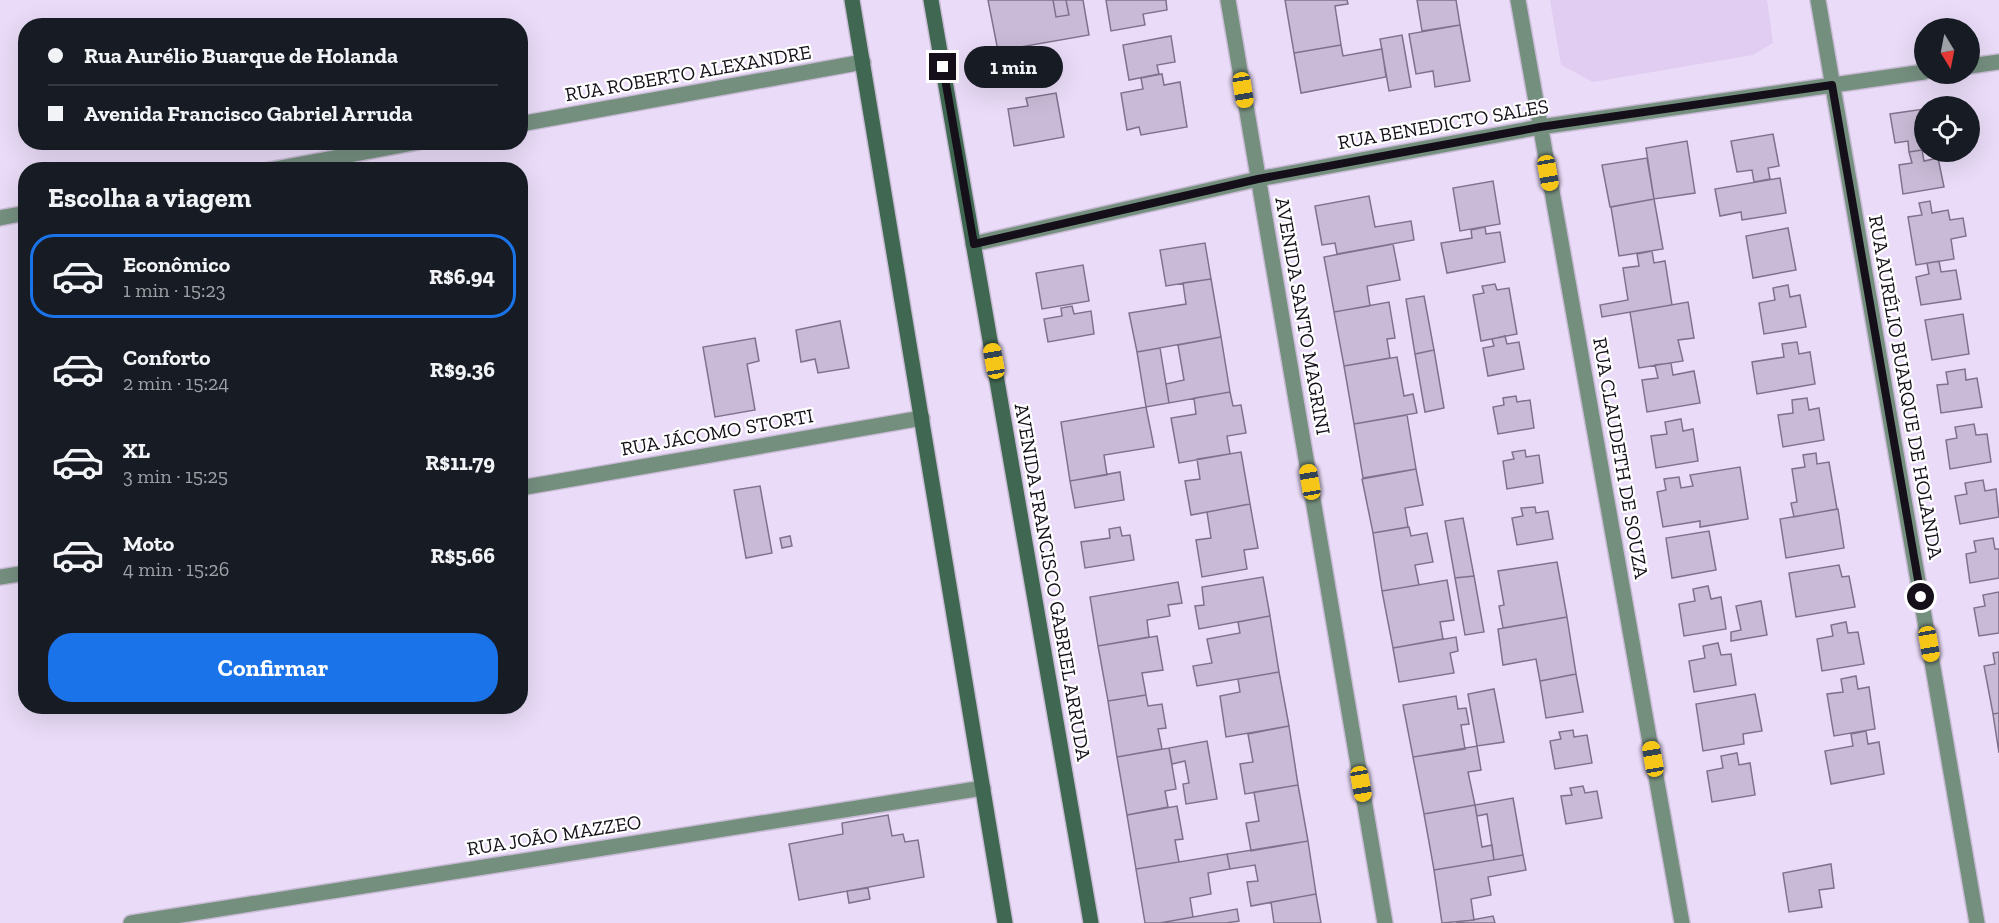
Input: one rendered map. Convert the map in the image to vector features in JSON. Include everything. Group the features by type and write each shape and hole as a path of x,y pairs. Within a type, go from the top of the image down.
{"main road":[{"path":"852,0 1005,923"},
{"name":"AVENIDA FRANCISCO GABRIEL ARRUDA","path":"931,0 1091,923"}],"street":[{"name":"AVENIDA SANTO MAGRINI","path":"1228,0 1385,923"},
{"name":"RUA CLAUDETH DE SOUZA","path":"1518,0 1682,923"},
{"name":"RUA AURÉLIO BUARQUE DE HOLANDA","path":"1818,0 1977,923"},
{"path":"1980,65 1999,62"},
{"name":"RUA ROBERTO ALEXANDRE","path":"528,123 863,63"},
{"name":"RUA BENEDICTO SALES","path":"974,244 1258,179 1540,127 1914,73"},
{"path":"312,162 376,150"},
{"path":"0,218 18,215"},
{"name":"RUA JÁCOMO STORTI","path":"528,487 921,418"},
{"path":"0,578 18,575"},
{"name":"RUA JOÃO MAZZEO","path":"131,923 982,788"}],"shaded area":[{"path":"1550,0 1767,0 1773,43 1753,55 1593,82 1561,65"}],"building":[{"path":"988,0 1083,0 1089,35 998,51"},
{"path":"1053,0 1066,0 1069,15 1056,17"},
{"path":"1106,0 1166,0 1167,10 1143,14 1145,25 1111,31"},
{"path":"1285,0 1347,0 1348,4 1335,6 1341,45 1294,53"},
{"path":"1417,0 1456,0 1460,25 1422,31"},
{"path":"1460,25 1470,81 1435,87 1433,71 1416,74 1409,34"},
{"path":"1402,35 1411,87 1389,91 1380,39"},
{"path":"1171,36 1175,62 1157,65 1159,74 1129,80 1123,45"},
{"path":"1341,45 1343,56 1382,49 1386,77 1301,93 1294,53"},
{"path":"1162,74 1164,85 1180,82 1187,127 1141,135 1139,127 1127,130 1121,93 1143,89 1141,78"},
{"path":"1056,93 1064,137 1014,146 1008,109 1028,106 1026,98"},
{"path":"1914,110 1914,151 1909,152 1908,141 1895,143 1890,114"},
{"path":"1773,134 1779,166 1768,168 1770,179 1754,182 1752,170 1737,172 1731,141"},
{"path":"1687,141 1695,193 1654,199 1646,148"},
{"path":"1914,151 1914,162 1939,162 1944,187 1903,194 1899,165 1912,163 1909,152"},
{"path":"1647,158 1654,199 1610,207 1602,165"},
{"path":"1780,178 1786,213 1742,220 1741,212 1720,216 1715,189"},
{"path":"1493,181 1500,224 1460,231 1453,188"},
{"path":"1369,196 1375,227 1411,221 1414,240 1337,254 1335,243 1322,245 1315,206"},
{"path":"1654,199 1663,249 1619,256 1611,207"},
{"path":"1930,201 1932,213 1948,210 1950,220 1963,218 1966,236 1951,239 1954,259 1916,265 1908,217 1922,215 1919,203"},
{"path":"1485,227 1486,234 1500,232 1505,262 1447,273 1441,243 1472,238 1471,230"},
{"path":"1788,228 1796,270 1753,278 1746,236"},
{"path":"1205,243 1211,279 1166,286 1160,250"},
{"path":"1393,244 1400,280 1367,286 1370,306 1334,312 1324,257"},
{"path":"1652,251 1654,263 1665,261 1672,305 1602,317 1600,305 1628,300 1623,268 1639,266 1637,254"},
{"path":"1939,261 1941,272 1956,270 1961,299 1921,305 1916,277 1929,274 1927,263"},
{"path":"1083,265 1089,301 1042,309 1036,273"},
{"path":"1211,279 1221,337 1137,352 1129,313 1186,304 1183,283"},
{"path":"1495,284 1497,290 1509,288 1517,334 1481,341 1473,295 1484,293 1482,286"},
{"path":"1788,285 1790,297 1800,295 1806,327 1764,334 1759,303 1775,300 1773,288"},
{"path":"1424,296 1434,350 1415,354 1406,299"},
{"path":"1389,302 1395,338 1387,339 1390,358 1344,366 1334,312"},
{"path":"1688,302 1694,338 1678,340 1683,361 1639,368 1630,312"},
{"path":"1072,306 1074,314 1091,311 1094,334 1048,342 1044,319 1062,316 1061,308"},
{"path":"1963,314 1969,354 1932,360 1925,320"},
{"path":"840,321 849,368 818,373 815,359 801,362 796,330"},
{"path":"1505,336 1507,344 1519,342 1524,369 1488,376 1483,348 1494,346 1492,339"},
{"path":"1221,337 1230,392 1169,403 1166,384 1184,380 1178,345"},
{"path":"755,338 759,361 747,364 755,410 715,417 703,347"},
{"path":"1797,342 1799,354 1810,352 1815,384 1757,394 1752,362 1784,357 1782,344"},
{"path":"1160,348 1169,403 1146,407 1137,352"},
{"path":"1434,350 1444,408 1425,412 1415,354"},
{"path":"1397,357 1404,396 1413,394 1417,413 1354,424 1344,366"},
{"path":"1671,363 1673,375 1694,371 1700,403 1647,412 1642,380 1658,378 1655,365"},
{"path":"1965,369 1966,380 1977,378 1982,407 1941,413 1937,385 1948,384 1946,372"},
{"path":"1230,392 1233,406 1241,405 1246,433 1227,436 1230,454 1179,463 1171,418 1196,414 1194,398"},
{"path":"1516,396 1517,402 1530,400 1534,428 1498,434 1493,407 1504,405 1503,398"},
{"path":"1807,398 1809,410 1819,408 1824,440 1783,447 1778,415 1793,413 1792,400"},
{"path":"1146,407 1154,447 1104,455 1107,475 1070,481 1061,422"},
{"path":"1407,415 1416,469 1363,478 1354,424"},
{"path":"1681,419 1683,431 1693,429 1698,461 1656,468 1651,436 1667,434 1665,422"},
{"path":"1974,424 1976,435 1987,434 1991,462 1950,469 1946,440 1957,438 1955,427"},
{"path":"1525,450 1526,457 1539,455 1543,483 1507,489 1503,461 1514,459 1512,452"},
{"path":"1241,452 1250,504 1191,515 1185,481 1200,479 1197,459"},
{"path":"1816,453 1817,464 1829,462 1837,509 1794,517 1791,503 1797,502 1792,469 1805,467 1803,455"},
{"path":"1740,467 1748,519 1700,527 1700,521 1663,527 1657,492 1666,490 1664,479 1679,477 1681,488 1693,486 1690,475"},
{"path":"1416,469 1423,505 1405,508 1408,527 1373,533 1362,479"},
{"path":"1120,472 1124,500 1075,508 1070,481"},
{"path":"1983,480 1985,491 1996,489 1999,517 1960,524 1955,496 1967,494 1965,483"},
{"path":"760,486 772,553 746,558 734,490"},
{"path":"1250,504 1258,548 1244,550 1247,569 1202,577 1196,540 1211,538 1207,512"},
{"path":"1535,507 1536,513 1548,511 1553,539 1517,545 1512,518 1523,516 1521,508"},
{"path":"1838,509 1844,548 1786,558 1780,519"},
{"path":"1463,518 1474,576 1455,578 1445,521"},
{"path":"1120,527 1122,536 1130,535 1134,560 1085,568 1081,542 1110,538 1109,529"},
{"path":"1409,527 1411,536 1427,533 1433,562 1415,565 1419,585 1382,591 1373,533"},
{"path":"1709,531 1716,570 1672,578 1666,538"},
{"path":"790,536 792,546 782,548 780,538"},
{"path":"1993,538 1995,549 1999,549 1999,578 1970,583 1966,554 1976,552 1974,541"},
{"path":"1557,562 1567,617 1503,628 1499,606 1504,605 1498,571"},
{"path":"1839,565 1842,577 1849,576 1855,607 1796,617 1789,573"},
{"path":"1474,576 1484,632 1465,635 1455,578"},
{"path":"1263,577 1270,616 1199,629 1195,606 1204,605 1202,587"},
{"path":"1447,580 1454,620 1440,622 1443,639 1393,648 1382,591"},
{"path":"1178,582 1182,603 1168,605 1170,616 1147,620 1149,637 1098,646 1090,597"},
{"path":"1708,586 1711,599 1721,597 1726,629 1684,636 1679,604 1695,601 1693,589"},
{"path":"1999,592 1999,633 1979,636 1974,608 1985,606 1983,595"},
{"path":"1761,601 1767,635 1731,641 1731,632 1741,630 1736,606"},
{"path":"1270,616 1279,672 1197,686 1193,666 1212,663 1207,639 1240,633 1238,622"},
{"path":"1567,617 1576,674 1540,681 1536,659 1503,665 1498,629"},
{"path":"1846,622 1848,633 1858,632 1864,664 1822,671 1817,639 1833,636 1831,625"},
{"path":"1157,636 1163,670 1142,673 1146,695 1108,701 1098,646"},
{"path":"1456,637 1458,651 1450,653 1454,673 1399,682 1393,648"},
{"path":"1718,643 1721,655 1731,654 1736,685 1694,692 1689,661 1705,658 1703,646"},
{"path":"1999,652 1999,713 1993,714 1984,666 1995,664 1993,653"},
{"path":"1279,672 1289,726 1226,737 1220,696 1240,692 1238,679"},
{"path":"1576,674 1583,712 1546,718 1540,681"},
{"path":"1856,676 1858,689 1869,687 1875,729 1834,736 1827,694 1843,692 1841,679"},
{"path":"1494,689 1504,742 1477,746 1468,694"},
{"path":"1755,694 1762,731 1743,734 1744,744 1703,751 1696,704"},
{"path":"1146,695 1148,706 1162,704 1166,728 1158,729 1162,749 1117,757 1108,701"},
{"path":"1456,696 1458,709 1466,708 1469,724 1461,725 1465,749 1413,757 1403,705"},
{"path":"1999,713 1999,753 1993,714"},
{"path":"1289,726 1298,785 1245,794 1240,764 1253,762 1248,734"},
{"path":"1573,730 1574,737 1587,735 1592,763 1555,769 1550,741 1561,739 1559,732"},
{"path":"1866,731 1868,744 1879,742 1884,774 1831,784 1825,751 1853,746 1851,734"},
{"path":"1207,741 1217,799 1186,804 1183,784 1189,783 1185,761 1172,764 1169,748"},
{"path":"1477,746 1481,770 1468,772 1475,805 1424,814 1413,757"},
{"path":"1169,748 1176,789 1165,791 1168,807 1127,815 1117,757"},
{"path":"1737,753 1739,765 1750,763 1755,795 1712,802 1707,771 1723,768 1721,756"},
{"path":"1298,785 1308,841 1251,851 1246,823 1259,821 1254,792"},
{"path":"1583,786 1585,793 1597,791 1602,818 1566,824 1561,796 1572,795 1570,788"},
{"path":"1513,798 1523,855 1494,860 1487,814 1477,816 1475,805"},
{"path":"1475,805 1482,847 1492,845 1494,860 1434,870 1424,814"},
{"path":"1177,806 1183,839 1175,840 1179,862 1136,869 1127,815"},
{"path":"888,815 892,836 903,834 905,842 918,840 924,877 799,900 789,844 843,834 842,823"},
{"path":"1308,841 1316,894 1251,906 1247,882 1258,881 1255,865 1230,869 1227,854"},
{"path":"1227,854 1230,869 1208,873 1211,894 1190,898 1193,917 1160,923 1145,923 1136,869"},
{"path":"1523,855 1526,870 1488,877 1491,895 1471,899 1474,920 1442,923 1434,870"},
{"path":"1831,864 1834,888 1819,890 1822,907 1789,912 1783,873"},
{"path":"868,888 870,899 849,903 847,891"},
{"path":"1316,894 1321,923 1274,923 1271,902"},
{"path":"1237,909 1239,921 1160,923"},
{"path":"1493,916 1495,923 1456,923"}],"route":[{"path":"943,67 974,244 1258,179 1540,127 1832,85 1921,597"}]}
